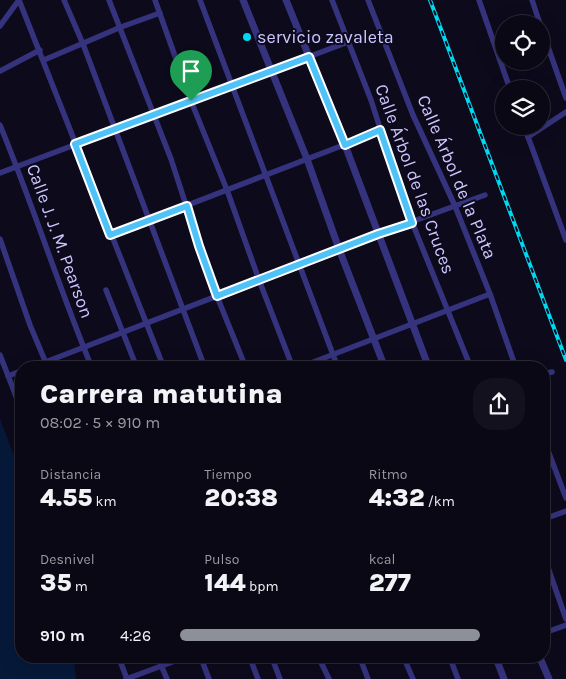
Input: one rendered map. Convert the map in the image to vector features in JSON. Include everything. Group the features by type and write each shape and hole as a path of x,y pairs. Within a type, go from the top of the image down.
{"street":[{"path":"0,25 19,0 44,60 110,235 161,361"},
{"path":"64,0 83,44 202,361"},
{"path":"109,0 171,159 199,246 243,361"},
{"path":"155,0 191,101 227,190 259,280 291,361"},
{"path":"200,0 336,361"},
{"path":"243,0 307,159 383,361"},
{"path":"286,0 345,145 426,361"},
{"name":"Calle Árbol de las Cruces","path":"332,0 371,100 412,223 468,361"},
{"name":"Calle Árbol de la Plata","path":"368,0 413,115 455,206 490,294 514,361"},
{"path":"479,0 507,80"},
{"path":"532,0 537,15"},
{"path":"44,60 160,13"},
{"path":"0,173 348,42"},
{"path":"0,71 40,50"},
{"path":"550,53 566,98"},
{"path":"566,112 528,137 566,240"},
{"name":"Calle J. J. M. Pearson","path":"0,125 89,361"},
{"path":"110,235 380,130"},
{"path":"55,361 84,347 485,195"},
{"path":"0,239 30,325 45,361"},
{"path":"106,290 134,361"},
{"path":"316,361 490,294"},
{"path":"0,355 15,394"},
{"path":"8,376 15,373"},
{"path":"550,456 566,498"},
{"path":"550,517 566,511"},
{"path":"550,573 566,619"},
{"path":"550,632 566,625"},
{"path":"120,663 126,679 169,663"},
{"path":"160,663 167,679"},
{"path":"203,663 209,679"},
{"path":"252,663 258,679"},
{"path":"274,663 280,679"},
{"path":"321,663 329,679"},
{"path":"362,663 368,679"},
{"path":"406,663 412,679"},
{"path":"452,663 458,679"},
{"path":"498,663 504,679"},
{"path":"542,663 549,679"}],"water":[{"path":"0,419 15,458 15,663 74,663 76,679 0,679"}],"railway":[{"path":"430,0 566,360"}],"place":[{"name":"servicio zavaleta","path":"247,37"}],"route":[{"path":"309,57 345,145 380,130 412,223 378,234 217,296 187,206 110,235 75,144 191,101 309,57"}]}
